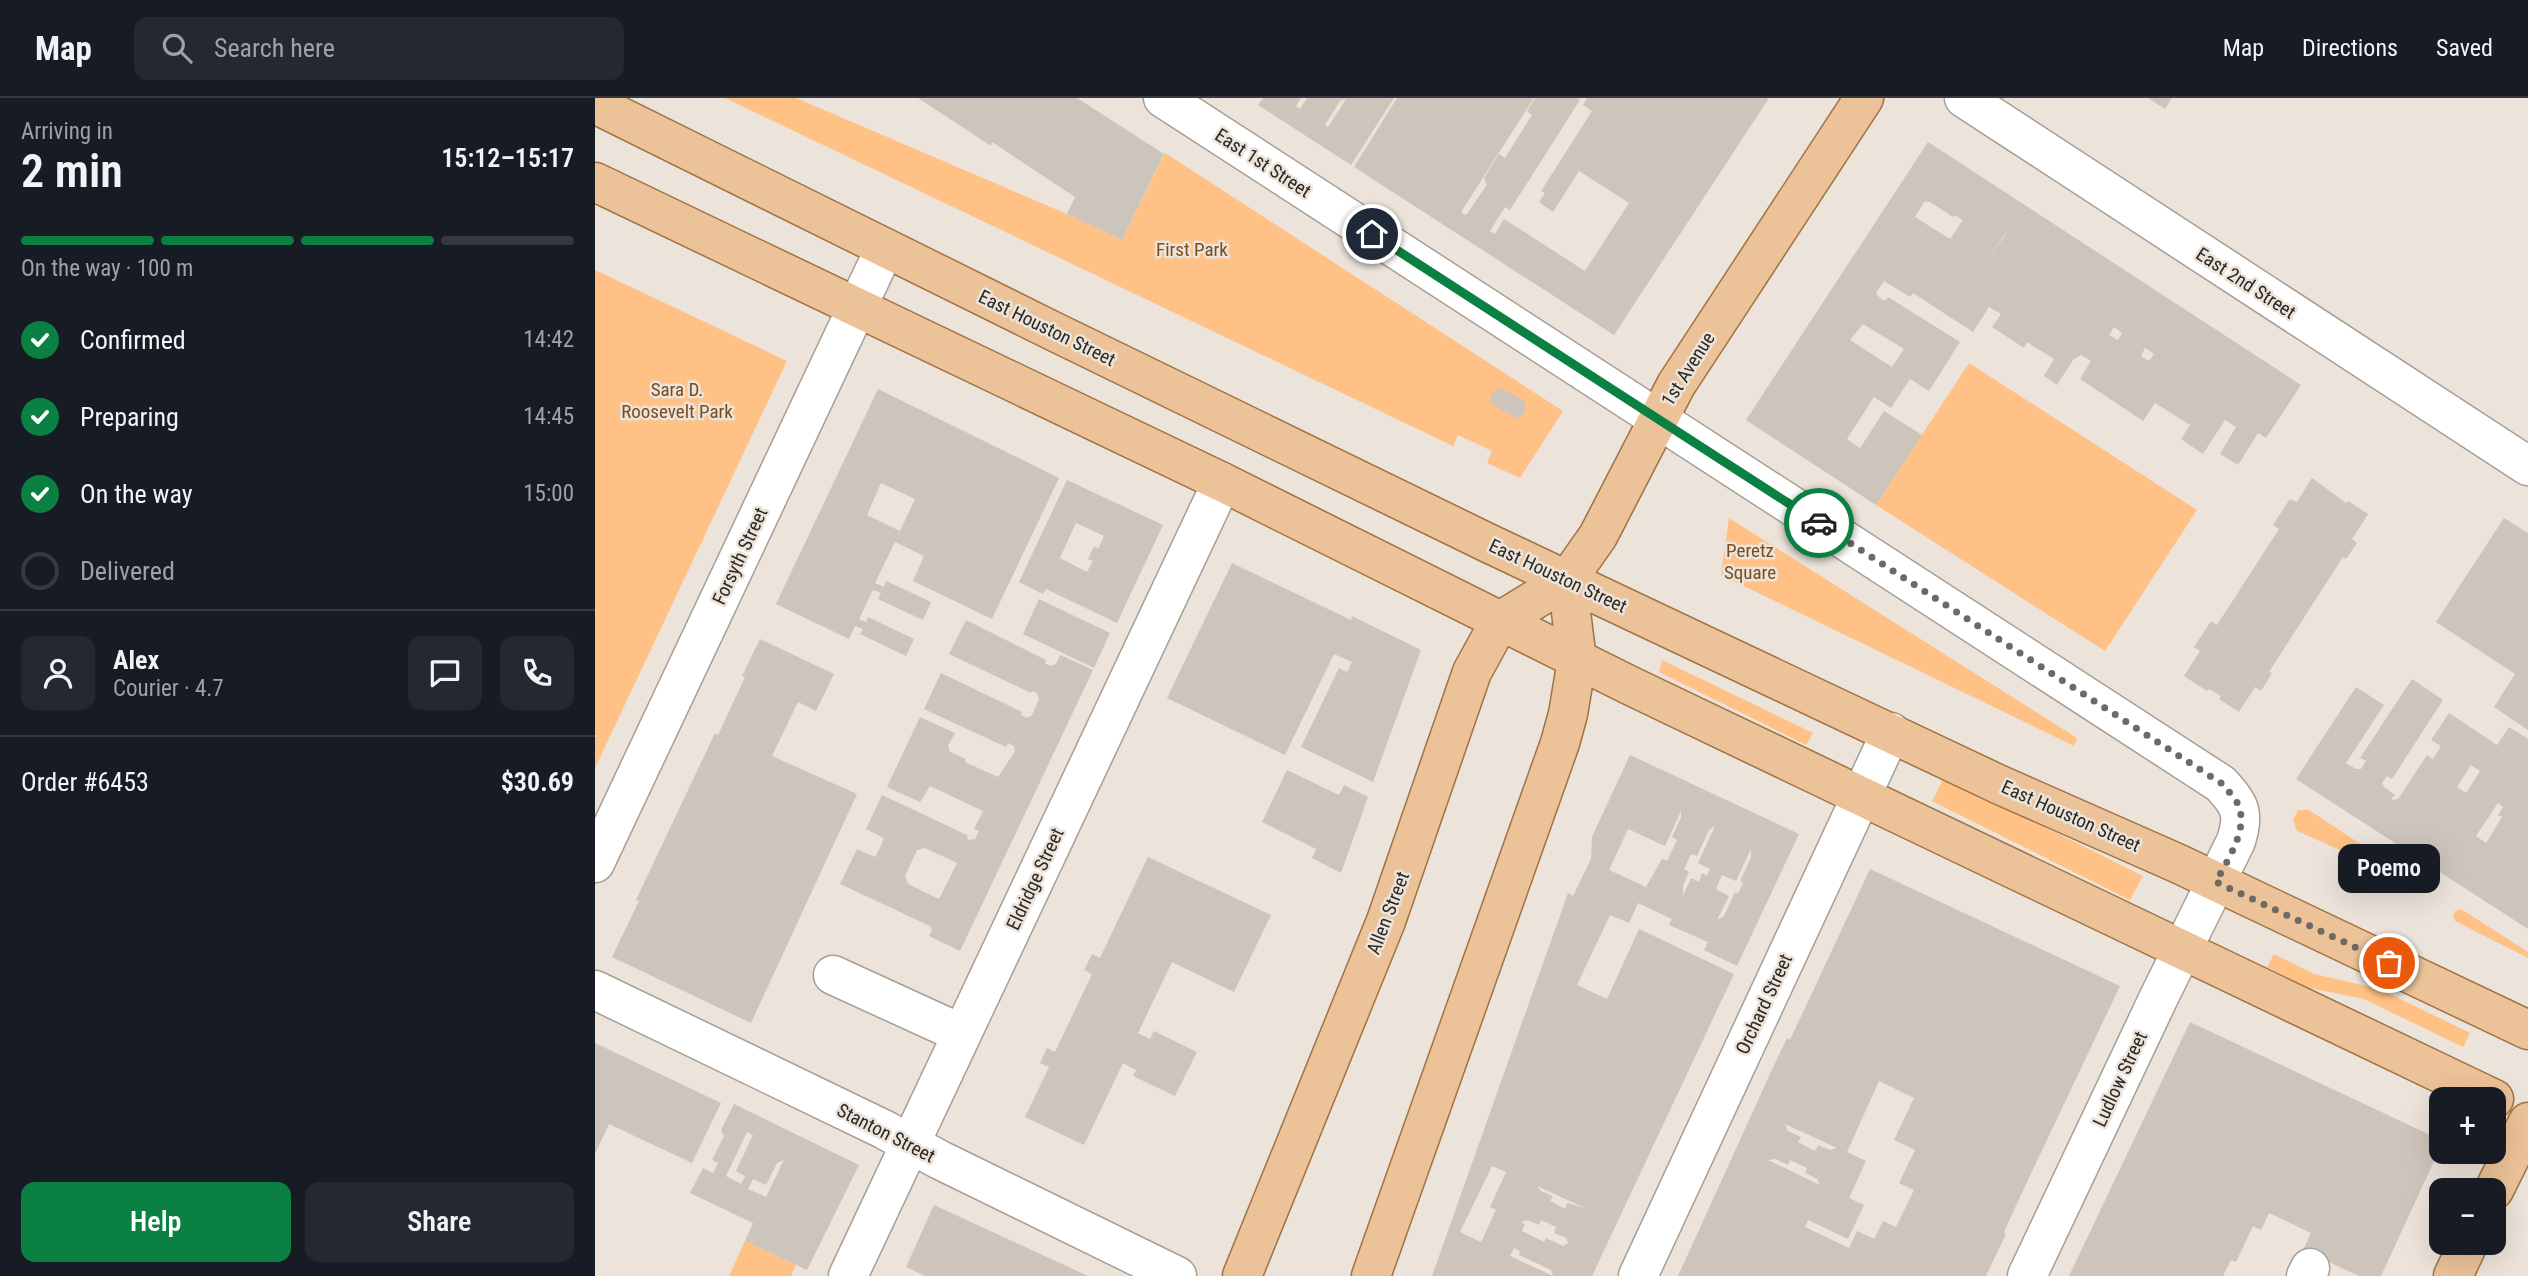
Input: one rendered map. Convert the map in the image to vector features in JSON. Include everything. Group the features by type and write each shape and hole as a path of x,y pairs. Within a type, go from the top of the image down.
{"main road":[{"name":"1st Avenue","path":"1567,580 1598,536 1676,384 1864,98"},
{"name":"East Houston Street","path":"595,104 1567,580 2528,1030"},
{"path":"595,182 1221,482 1577,660 2469,1087"},
{"path":"1371,1276 1560,743 1577,660 1567,580"},
{"name":"Allen Street","path":"1242,1276 1386,921 1472,672 1500,621 1567,580"},
{"path":"2506,1105 2528,1117"},
{"path":"2500,1178 2528,1122"},
{"path":"2453,1276 2463,1255"}],"street":[{"name":"East 1st Street","path":"1163,98 2221,783 2240,808 2242,821 2236,841 2216,882"},
{"name":"East 2nd Street","path":"1964,98 2528,466"},
{"name":"Forsyth Street","path":"595,863 885,248"},
{"name":"Eldridge Street","path":"848,1276 1221,482"},
{"name":"Orchard Street","path":"1638,1276 1891,732"},
{"name":"Ludlow Street","path":"2027,1276 2216,882"},
{"path":"833,975 962,1034"},
{"name":"Stanton Street","path":"595,990 1177,1276"}],"green space":[{"name":"First Park","path":"725,98 796,98 1122,240 1165,153 1563,411 1520,478 1487,463 1492,451 1458,435 1453,446"},
{"name":"Sara D. Roosevelt Park","path":"595,270 787,361 595,768"},
{"path":"1969,363 2197,510 2105,651 1876,505"},
{"name":"Peretz Square","path":"1729,518 2077,738 2074,746 1721,575"},
{"path":"1662,660 1813,733 1806,745 1659,672"},
{"path":"1944,777 2143,876 2130,900 1932,801"},
{"path":"2298,810 2309,810 2392,865 2390,872 2297,831 2293,820"},
{"path":"2461,909 2528,952 2528,958 2455,921 2455,911"},
{"path":"2274,954 2314,974 2380,989 2470,1033 2463,1047 2364,999 2309,988 2267,967"},
{"path":"745,1241 796,1265 791,1276 729,1276"}],"building":[{"path":"918,98 1077,98 1164,154 1122,240 1067,214 1075,197 992,142 991,146"},
{"path":"1263,98 1301,98 1296,106 1300,109 1307,98 1394,98 1351,165 1258,105","holes":["1346,99 1328,127 1325,125 1340,101"]},
{"path":"1397,98 1534,98 1461,212 1466,215 1487,185 1484,178 1499,154 1505,158 1532,115 1527,111 1535,98 1580,100 1510,210 1505,207 1490,231 1495,234 1504,219 1585,271 1629,203 1579,171 1553,212 1539,202 1545,193 1541,191 1592,111 1583,105 1587,98 1769,98 1614,335 1354,167"},
{"path":"2148,98 2172,98 2165,109"},
{"path":"1928,142 2301,385 2266,438 2258,433 2238,465 2220,454 2236,427 2225,420 2203,454 2181,439 2190,425 2155,403 2143,421 2080,379 2091,361 2081,355 2073,360 2057,385 2044,376 2054,359 2027,342 2024,348 1992,327 2001,314 1989,307 1973,332 1913,293 1910,297 1884,281 1876,293 1880,298 1885,301 1888,297 1960,342 1929,391 1910,379 1891,408 1874,397 1847,439 1860,448 1884,411 1922,435 1876,505 1746,420","holes":["1924,202 1930,202 1953,217 1954,215 1963,220 1950,239 1915,217","1863,324 1904,349 1892,367 1850,340","2114,327 2122,333 2118,340 2109,335","2145,348 2154,354 2149,361 2141,356"]},
{"path":"1501,388 1524,401 1526,408 1523,415 1517,418 1491,404 1490,397 1494,391"},
{"path":"878,389 1059,478 992,619 913,581 924,556 895,542 875,583 884,587 886,581 931,602 923,620 878,599 881,593 873,590 859,619 866,622 868,617 914,639 906,656 860,634 863,629 855,626 849,639 776,604","holes":["881,483 915,499 900,531 867,515"]},
{"path":"2312,478 2346,503 2348,501 2368,514 2352,539 2357,543 2346,559 2343,557 2269,672 2272,673 2261,691 2255,687 2239,712 2219,699 2221,696 2209,689 2207,691 2184,676 2200,651 2194,647 2211,621 2217,625 2279,529 2273,525 2290,499 2297,502"},
{"path":"1067,480 1163,525 1117,623 1046,589 1043,594 1019,582","holes":["1076,523 1104,536 1098,549 1094,546 1088,559 1093,561 1087,572 1060,558"]},
{"path":"2504,518 2528,533 2528,730 2494,707 2515,674 2436,622"},
{"path":"1232,563 1421,650 1373,782 1301,747 1339,668 1347,672 1352,662 1334,654 1285,755 1167,698"},
{"path":"1039,599 1110,633 1094,668 1023,634"},
{"path":"966,620 1046,660 1045,663 1050,666 1056,664 1060,655 1093,670 960,951 929,936 932,930 930,926 840,884 857,849 875,857 880,848 884,838 866,829 882,795 967,835 968,840 975,839 979,831 974,829 983,811 930,786 920,802 887,787 920,717 955,733 948,746 950,752 998,777 1015,751 1014,746 1008,743 1006,747 924,709 941,673 1022,712 1021,715 1027,718 1032,715 1039,699 1037,693 1031,693 949,654","holes":["925,848 957,863 939,899 908,884 905,876 917,850"]},
{"path":"760,639 834,674 816,711 798,702 772,756 857,794 751,1023 612,957 715,733 718,735 745,677 742,676"},
{"path":"2412,679 2443,700 2392,779 2387,776 2382,783 2395,795 2391,800 2398,799 2427,755 2433,759 2441,746 2431,740 2449,713 2497,745 2509,727 2528,739 2528,929 2296,779 2356,687 2384,705 2346,763 2361,769 2366,761 2360,758","holes":["2471,765 2480,771 2466,793 2457,787","2498,803 2503,807 2498,815 2502,817 2486,843 2476,836"]},
{"path":"1630,755 1799,834 1737,966 1704,950 1708,942 1669,925 1672,919 1638,903 1629,923 1610,915 1577,985 1607,999 1639,929 1734,974 1592,1276 1553,1276 1432,1276 1568,893 1573,896 1591,859 1592,837","holes":["1681,811 1672,837 1677,840 1667,861 1662,859 1646,887 1609,870 1628,829 1665,846","1715,826 1698,863 1710,869 1707,876 1702,873 1699,882 1691,878 1683,896 1683,886 1689,872 1684,869 1691,854 1697,856 1709,830","1751,849 1751,858 1740,881 1743,883 1738,894 1735,892 1724,916 1717,920 1729,896 1716,889 1722,875 1736,881","1492,1166 1506,1172 1490,1207 1496,1210 1481,1242 1460,1232","1537,1186 1585,1208 1567,1203 1565,1209 1550,1201 1553,1196 1541,1191","1527,1220 1539,1225 1541,1220 1556,1227 1554,1233 1566,1238 1568,1243 1563,1246 1546,1238 1544,1242 1522,1231 1525,1224 1521,1222","1514,1248 1520,1251 1519,1255 1551,1270 1553,1276 1510,1256"]},
{"path":"1287,770 1339,795 1344,785 1368,797 1341,873 1312,858 1316,849 1262,822"},
{"path":"1148,857 1271,915 1234,992 1172,962 1138,1033 1150,1039 1154,1031 1197,1052 1175,1096 1133,1076 1136,1070 1123,1063 1084,1145 1025,1117 1049,1067 1040,1063 1047,1048 1055,1052 1092,974 1084,970 1092,954 1100,958"},
{"path":"1870,869 2120,986 2019,1199 1986,1276 1678,1276 1787,1038 1790,1040","holes":["1879,1081 1914,1098 1894,1140 1915,1150 1899,1183 1914,1190 1896,1227 1883,1221 1874,1239 1857,1231 1849,1248 1805,1227 1808,1220 1848,1239 1864,1205 1849,1198 1866,1161 1847,1152","1785,1124 1837,1148 1830,1150 1818,1145 1815,1151 1798,1142 1801,1137 1788,1131","1775,1159 1788,1165 1790,1160 1807,1168 1805,1173 1817,1179 1820,1185 1768,1160"]},
{"path":"2190,1022 2429,1134 2429,1164 2433,1164 2381,1276 2359,1276 2303,1250 2311,1233 2269,1213 2261,1230 2253,1226 2236,1262 2231,1260 2223,1276 2069,1276"},
{"path":"595,1043 721,1103 692,1163 609,1124 595,1154"},
{"path":"734,1104 859,1165 807,1270 745,1241 753,1223 690,1193 703,1168 713,1173 718,1163 712,1160 724,1136 721,1130","holes":["747,1132 753,1135 736,1171 745,1176 741,1184 726,1176","784,1160 766,1197 748,1189 753,1179 766,1185 777,1163"]},
{"path":"934,1205 1088,1276 925,1276 906,1267"}],"way so far":[{"path":"1819,523 2221,783 2240,808 2242,821 2236,841 2216,882 2389,963"}],"place":[{"name":"Poemo","path":"2389,963"}],"route":[{"path":"1372,234 1819,523"}]}
